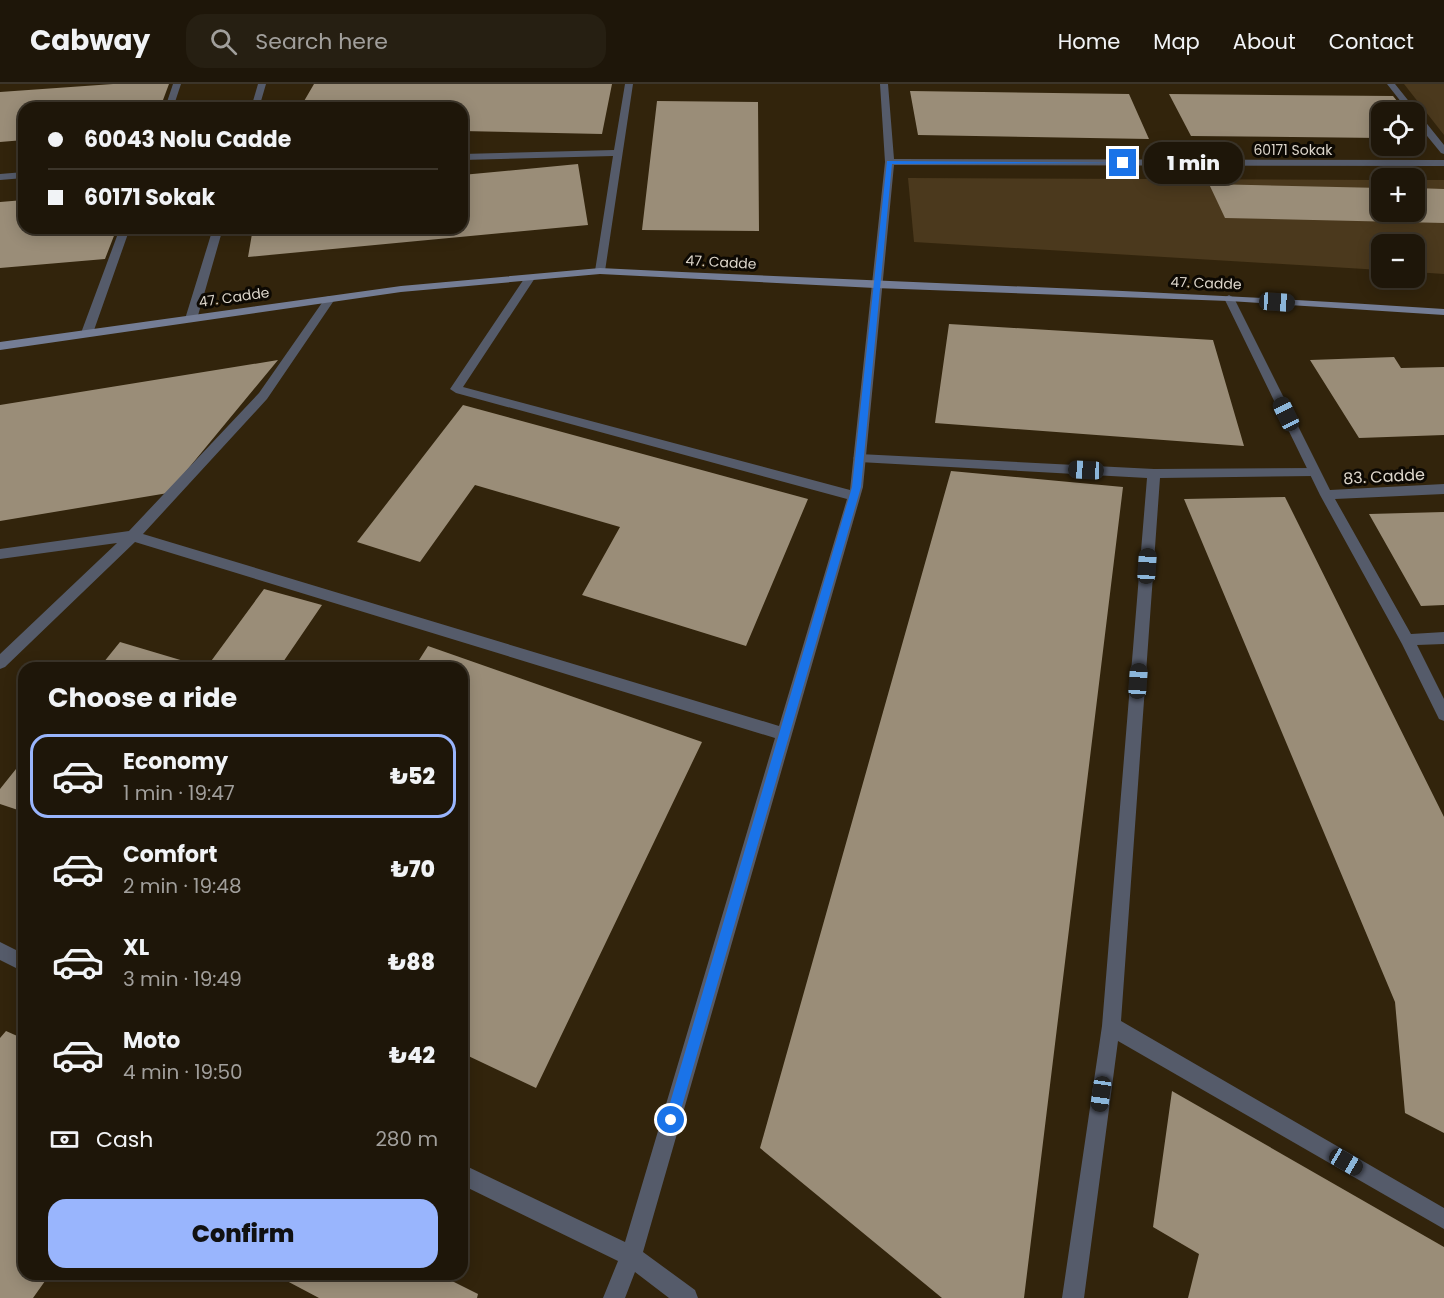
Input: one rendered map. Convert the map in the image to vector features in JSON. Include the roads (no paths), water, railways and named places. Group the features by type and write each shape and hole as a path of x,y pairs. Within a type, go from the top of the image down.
{"street":[{"path":"171,102 177,84"},
{"path":"257,102 262,84"},
{"path":"600,271 629,84"},
{"path":"614,1298 631,1256 854,496 890,162 884,84"},
{"path":"1391,84 1405,102"},
{"path":"1425,127 1444,151"},
{"path":"468,158 619,153"},
{"name":"60171 Sokak","path":"890,162 1444,163"},
{"path":"0,177 18,176"},
{"path":"87,333 123,234"},
{"path":"191,319 216,234"},
{"name":"47. Cadde","path":"0,346 401,289 600,271 875,285 1229,298 1444,312"},
{"path":"530,278 456,389 854,496"},
{"path":"1229,298 1326,495 1407,640 1444,714"},
{"path":"0,663 133,536 263,396 330,299"},
{"path":"859,458 1154,474 1314,471"},
{"path":"1074,1298 1110,1026 1154,474"},
{"name":"83. Cadde","path":"1326,495 1444,489"},
{"path":"0,554 133,536 784,734"},
{"path":"1407,640 1444,638"},
{"path":"0,951 18,960"},
{"path":"1110,1026 1444,1219"},
{"path":"468,1177 631,1256 687,1298"}]}
